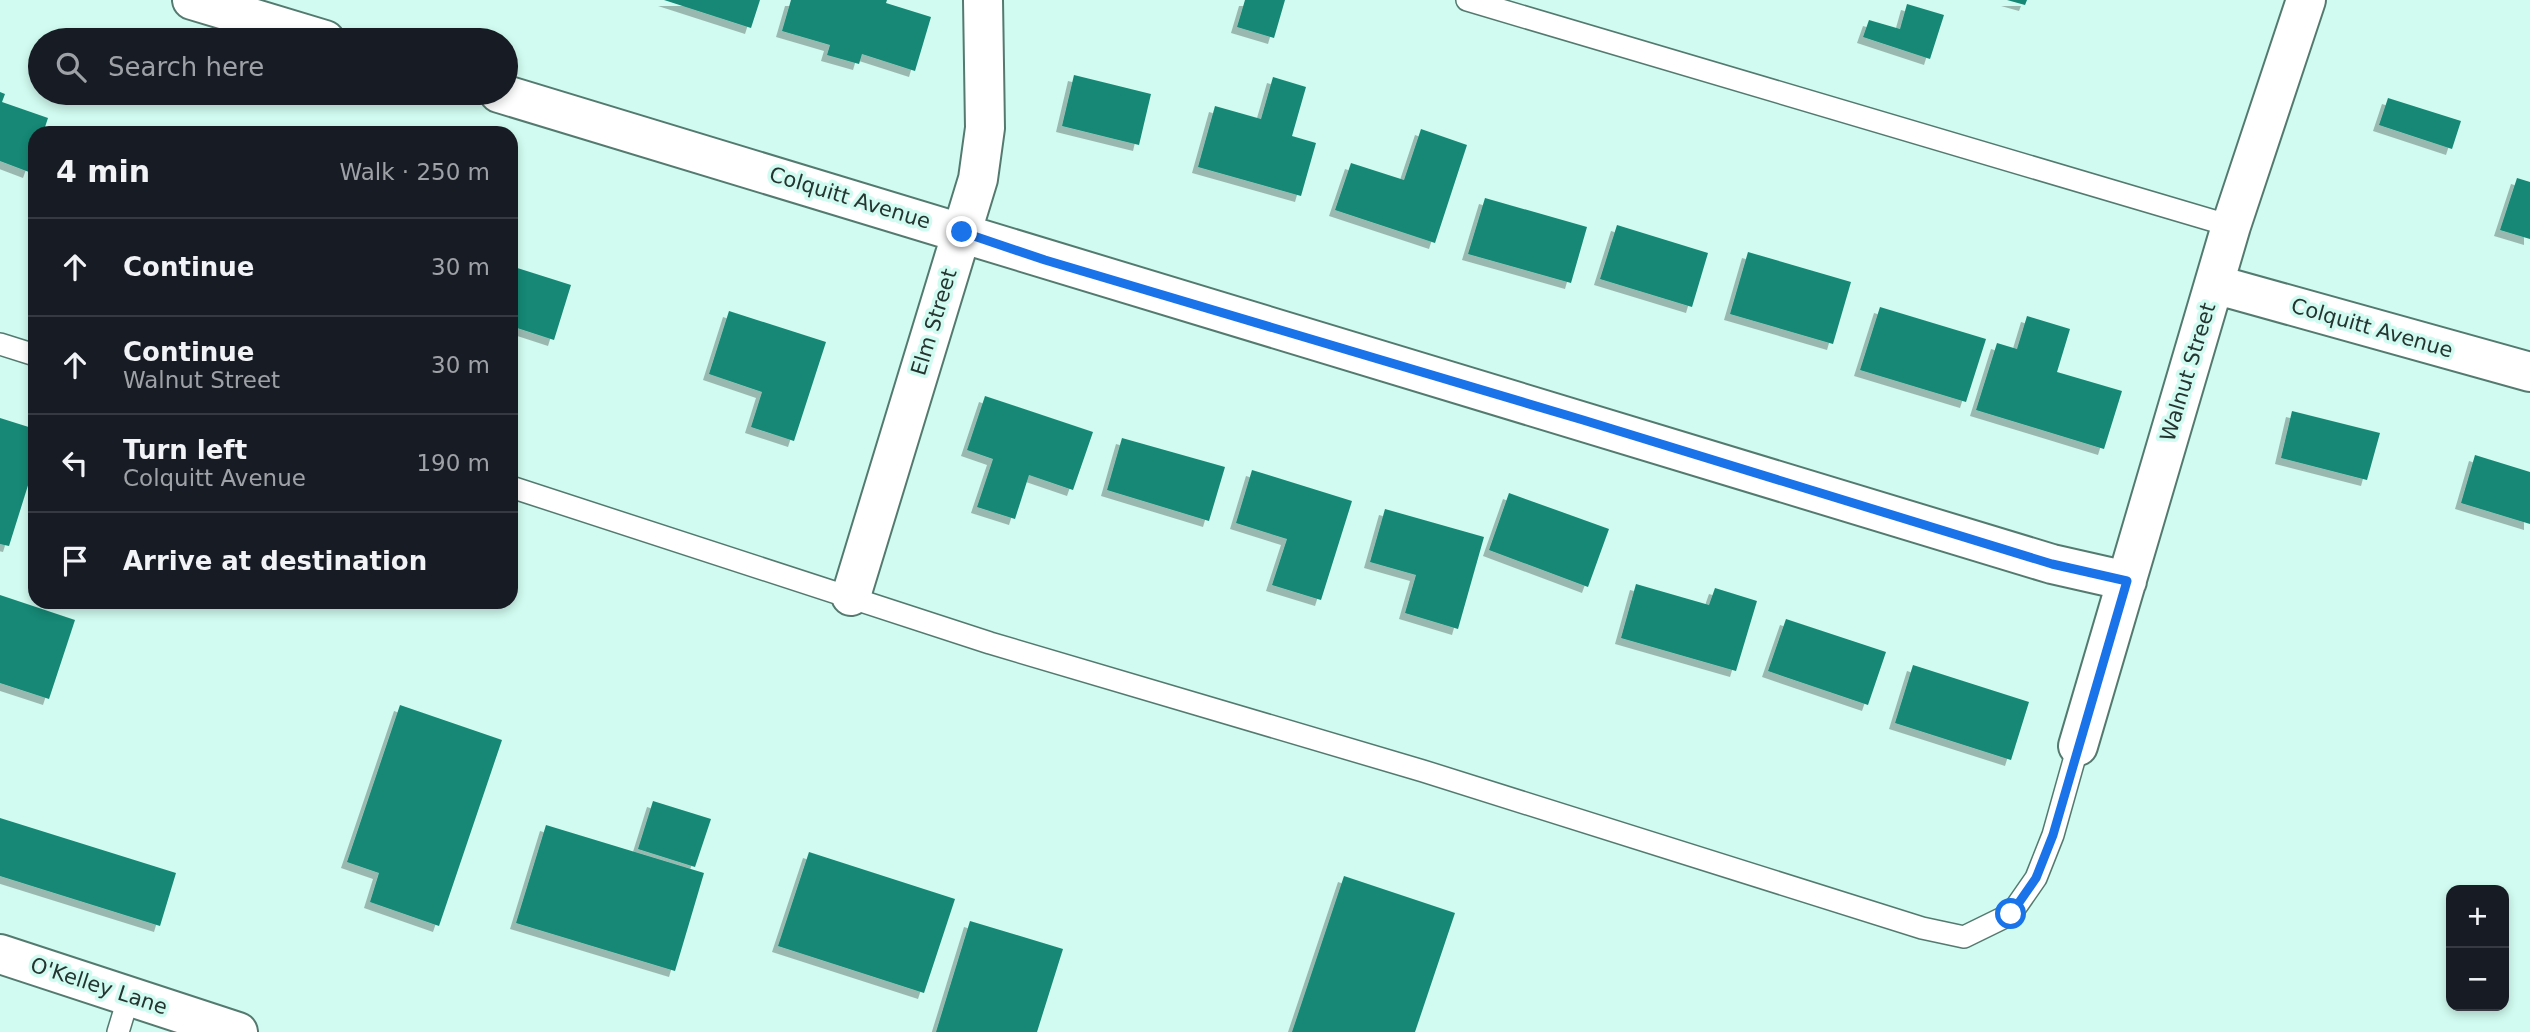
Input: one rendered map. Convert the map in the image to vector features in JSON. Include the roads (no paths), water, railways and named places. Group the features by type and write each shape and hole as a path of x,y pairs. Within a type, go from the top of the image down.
{"street":[{"path":"191,0 285,28"},
{"name":"Elm Street","path":"851,596 978,179 985,128 983,0"},
{"name":"Walnut Street","path":"2078,746 2231,226 2306,0"},
{"name":"Colquitt Avenue","path":"518,99 2052,564 2127,581"},
{"name":"Colquitt Avenue","path":"2214,284 2530,372"},
{"name":"O'Kelley Lane","path":"0,954 238,1032"}],"lane":[{"path":"1467,0 2231,226"},
{"path":"0,344 28,353"},
{"path":"518,489 990,643 1423,771 1922,928 1964,937 2011,914 2036,878 2053,835 2078,746"},
{"path":"118,1032 128,996"}]}
